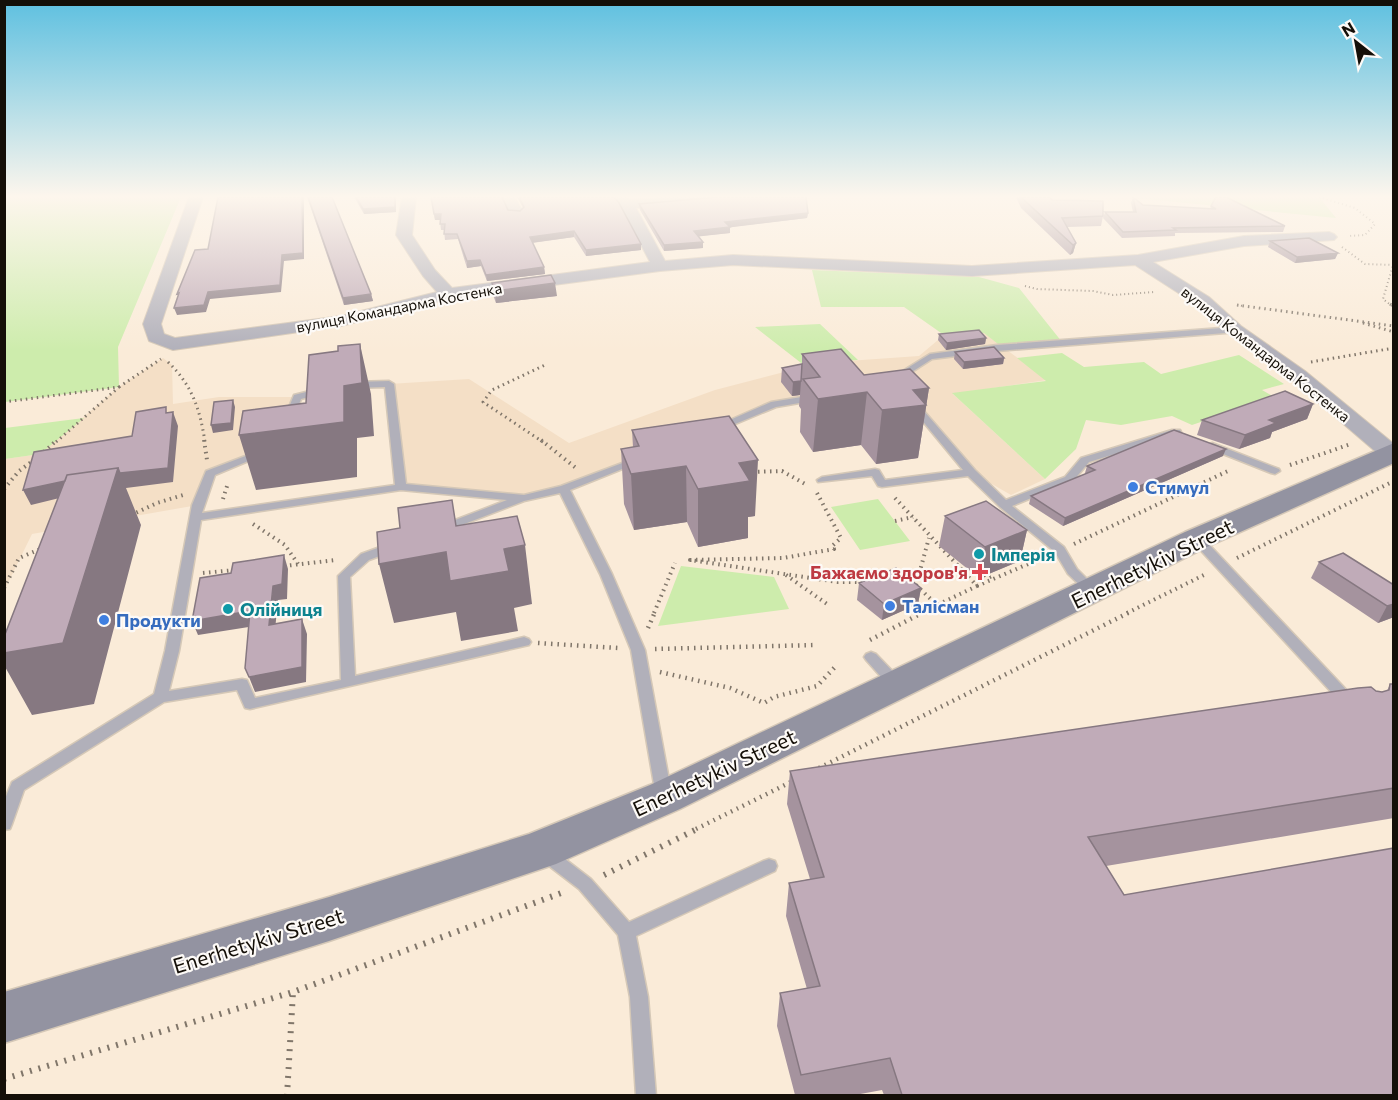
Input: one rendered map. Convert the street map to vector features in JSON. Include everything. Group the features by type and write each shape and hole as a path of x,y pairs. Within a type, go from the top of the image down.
{"main road":[{"name":"Enerhetykiv Street","path":"4,1018 540,850 665,797 884,671 1093,591 1197,539 1385,456"}],"street":[{"name":"вулиця Командарма Костенка","path":"178,248 152,324 156,337 173,344 341,321 448,294 660,266 733,260 972,271 1138,260 1203,248"},
{"path":"413,248 429,273 448,294"},
{"path":"650,248 660,266"},
{"name":"вулиця Командарма Костенка","path":"1138,260 1203,301 1235,330 1298,375 1385,456"}],"lane":[{"path":"885,387 896,385 897,377 930,357 997,348 1235,330"},
{"path":"286,427 297,397 348,385 389,384 401,488"},
{"path":"904,394 971,472 1004,505 1060,550 1072,571 1093,591"},
{"path":"709,431 774,404 830,396"},
{"path":"1004,505 1069,479 1085,460 1174,431 1184,435"},
{"path":"1204,443 1275,471"},
{"path":"160,697 172,651 196,517 203,489 210,473 271,450"},
{"path":"428,533 524,498 564,489 644,458"},
{"path":"822,480 875,472 882,484 971,472"},
{"path":"196,517 401,488 524,498"},
{"path":"564,489 606,573 638,650 665,797"},
{"path":"1197,539 1356,710"},
{"path":"348,682 344,576 365,557 407,541"},
{"path":"4,824 18,786 160,697 242,684 250,704 524,642"},
{"path":"540,850 585,884 626,932 639,996 646,1095"},
{"path":"626,932 769,866"}],"path":[{"path":"1344,248 1365,264 1393,265 1383,299 1394,308"},
{"path":"972,271 1037,289 1093,291 1113,295 1186,290"},
{"path":"1203,301 1394,326"},
{"path":"1345,318 1394,332"},
{"path":"1298,375 1307,363 1394,348"},
{"path":"43,453 119,387 163,358 183,375 201,410 210,473"},
{"path":"545,365 492,390 483,402 537,437 574,466 583,482"},
{"path":"4,402 119,387"},
{"path":"869,640 977,586 1060,550 1231,469 1275,471 1385,456"},
{"path":"4,489 20,471 35,459"},
{"path":"750,472 782,471 816,490 841,538 832,546 834,549 783,558 690,560 838,582 867,582"},
{"path":"882,484 929,538 977,586"},
{"path":"126,517 157,503 203,489"},
{"path":"895,521 913,517"},
{"path":"916,585 929,538"},
{"path":"4,588 19,558 48,546"},
{"path":"275,566 365,557"},
{"path":"638,650 675,563"},
{"path":"185,574 242,569"},
{"path":"783,573 827,604"},
{"path":"985,575 988,578 992,576"},
{"path":"906,584 916,585 937,605"},
{"path":"524,642 638,650 816,645"},
{"path":"638,650 658,671 730,688 764,703 774,697 817,687 835,667"},
{"path":"287,1095 293,992"}],"shaded area":[{"path":"984,333 1047,380 953,394 1045,479 1011,495 971,472 896,385 774,404 564,489 524,498 401,487 389,384 469,379 569,443 715,390 819,363 919,356 944,335"},
{"path":"163,358 172,365 173,404 219,397 297,397 280,447 210,473 198,505 32,534 5,589 5,459 40,454 119,387"}],"green space":[{"path":"4,248 159,248 118,347 119,387 5,402"},
{"path":"812,270 979,277 1019,288 1062,342 998,344 984,333 944,335 904,307 821,307"},
{"path":"820,324 858,360 805,366 755,327"},
{"path":"1062,353 1084,367 1144,362 1161,374 1239,355 1284,384 1262,390 1274,397 1192,425 1172,416 1121,425 1086,420 1076,449 1045,479 952,393 1046,381 1017,358"},
{"path":"84,418 40,454 5,459 5,428"},
{"path":"878,499 910,541 860,550 831,507"},
{"path":"681,566 774,577 789,609 658,626"}],"building":[{"path":"303,248 303,253 282,255 280,285 208,292 204,305 174,308 179,293 177,294 195,250"},
{"path":"326,248 353,248 371,294 343,298"},
{"path":"462,248 535,248 544,267 486,275 480,260 467,261"},
{"path":"1282,248 1329,248 1338,253 1297,257"},
{"path":"551,275 555,283 495,291 492,283"},
{"path":"979,330 986,338 947,343 939,334"},
{"path":"360,344 362,383 344,386 344,422 239,435 243,411 306,403 309,355 338,351 338,346"},
{"path":"994,347 1004,358 964,362 955,352"},
{"path":"841,349 864,375 910,369 929,388 913,390 926,405 882,410 867,392 818,399 803,379 820,377 802,354"},
{"path":"802,364 801,381 793,382 782,368"},
{"path":"1285,391 1313,404 1269,420 1276,423 1245,435 1202,420"},
{"path":"233,400 231,423 211,425 214,402"},
{"path":"166,407 166,413 173,412 168,468 120,473 118,468 67,475 65,481 23,490 34,452 132,436 136,412"},
{"path":"729,416 758,460 739,463 750,481 698,489 686,466 631,474 621,449 639,446 632,430"},
{"path":"1174,430 1226,449 1065,518 1031,496 1095,470 1087,466"},
{"path":"118,468 63,643 4,653 4,637 67,475"},
{"path":"452,500 456,526 517,516 525,545 504,549 509,571 450,581 446,552 379,564 377,532 400,528 398,508"},
{"path":"986,501 1027,530 985,547 945,516"},
{"path":"1343,553 1394,585 1394,604 1387,606 1319,562"},
{"path":"284,555 282,584 273,586 269,625 302,619 302,667 249,677 245,668 250,611 192,621 200,578 231,573 233,563"},
{"path":"896,568 921,588 884,604 859,583"},
{"path":"1390,684 1394,684 1394,788 1088,837 1124,895 1394,848 1394,1095 902,1095 890,1058 801,1075 780,993 820,986 789,883 824,877 790,771 1358,688 1371,687 1382,692 1389,690"}],"place":[{"name":"Стимул","path":"1133,487"},
{"name":"Імперія","path":"979,554"},
{"name":"Бажаємо здоров'я","path":"980,572"},
{"name":"Талісман","path":"890,606"},
{"name":"Олійниця","path":"228,609"},
{"name":"Продукти","path":"104,620"}]}
